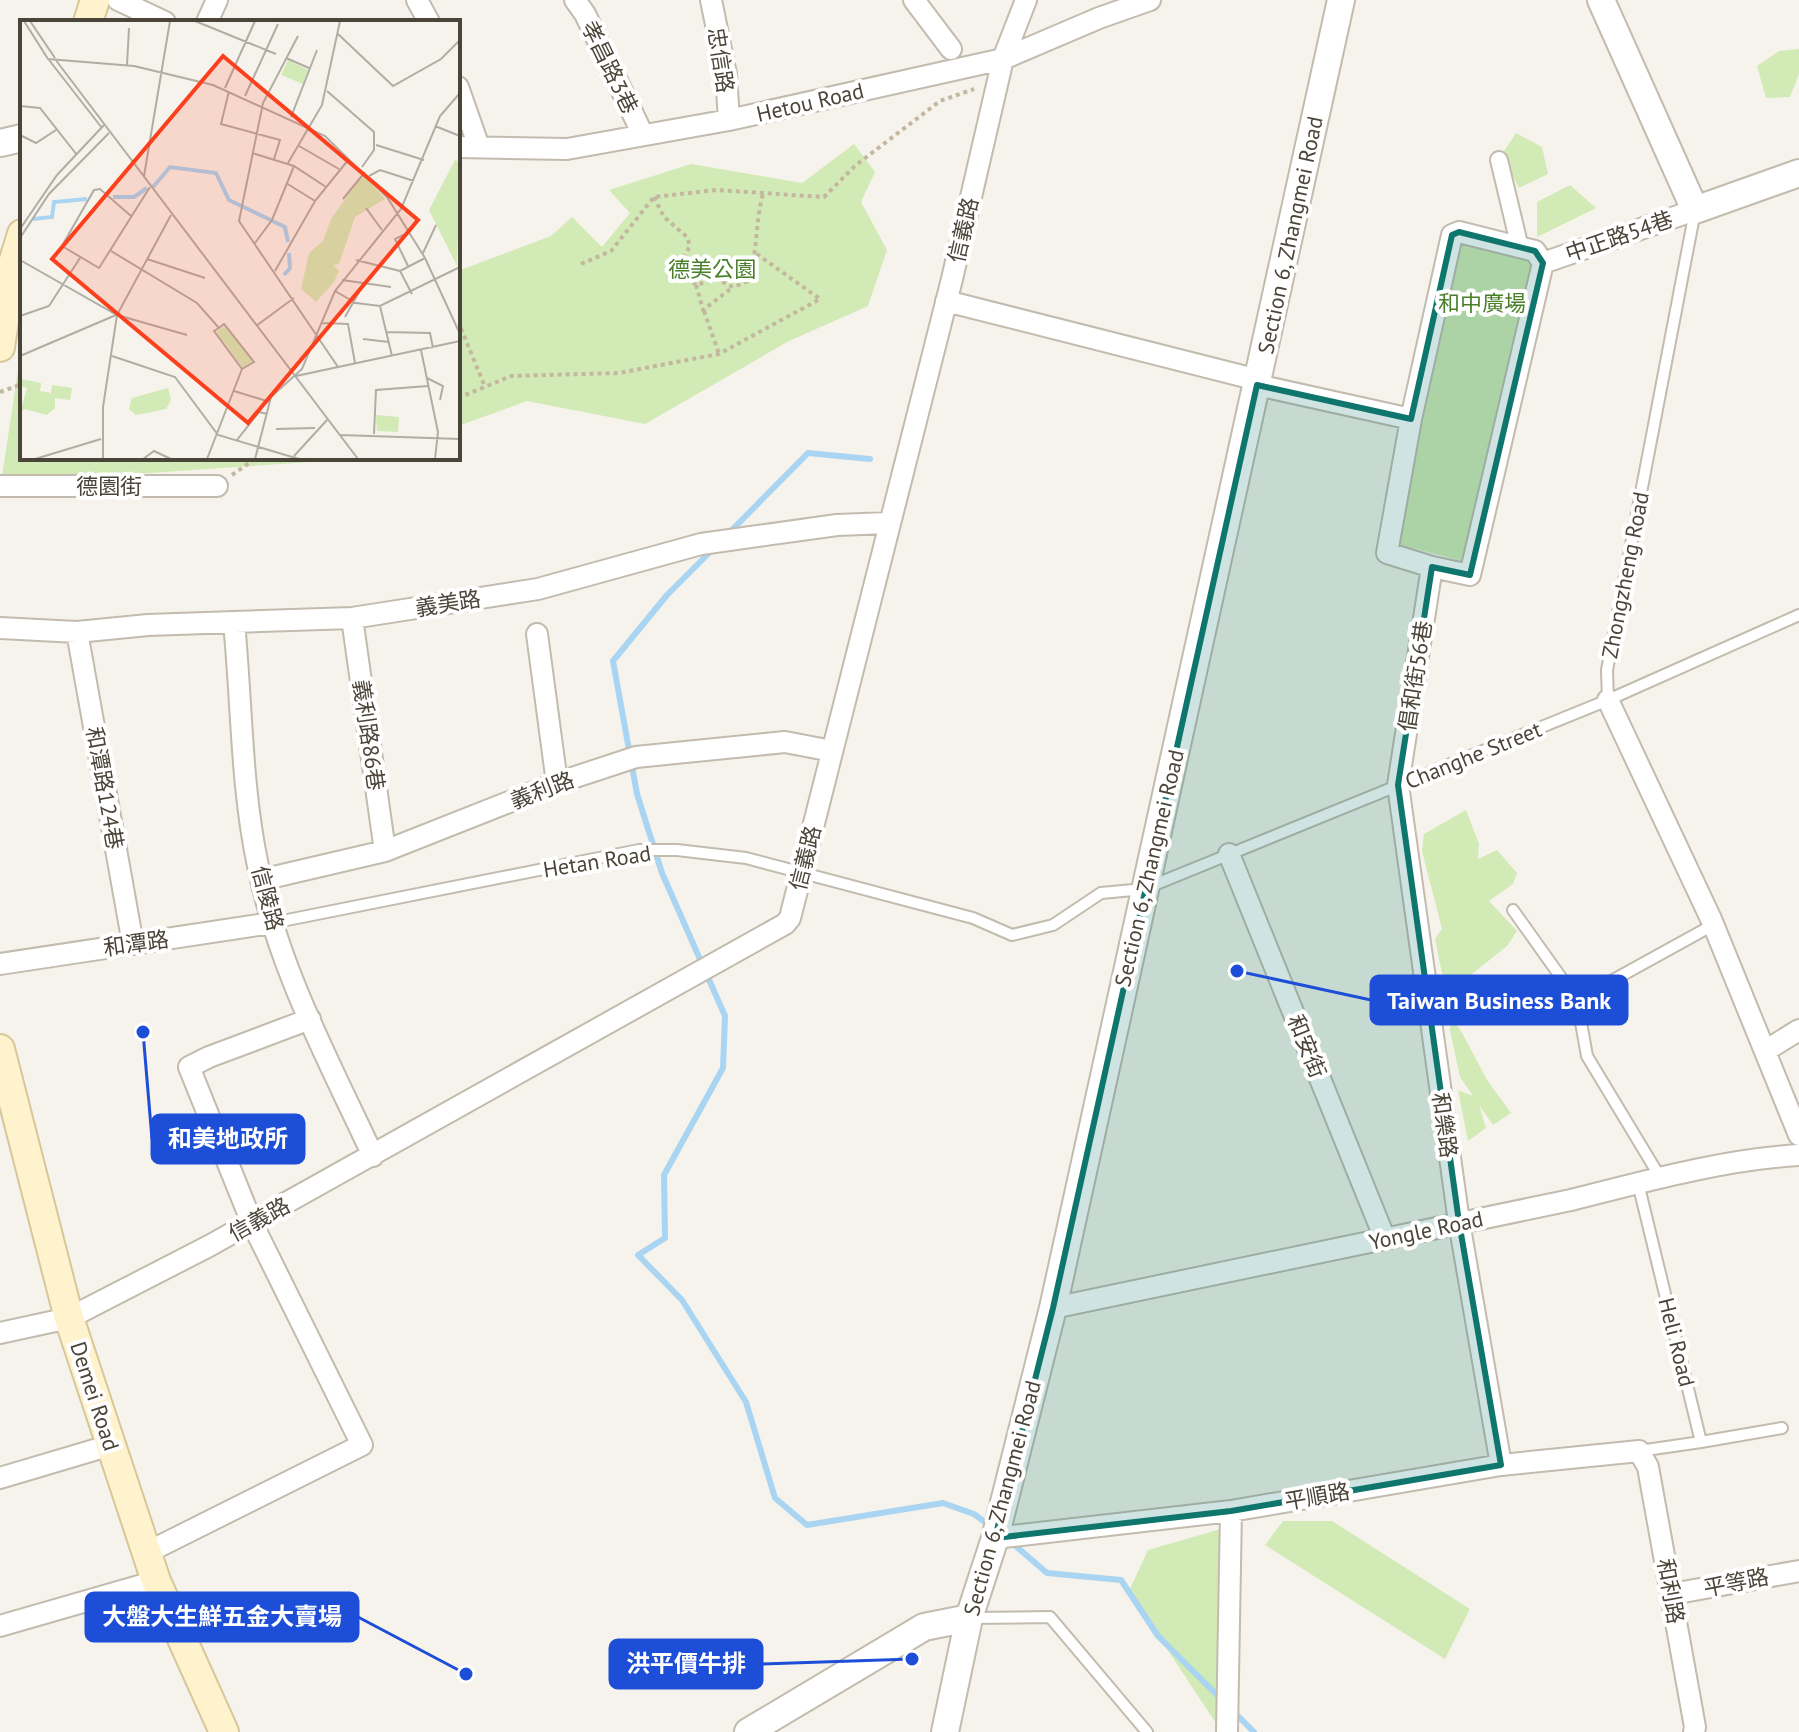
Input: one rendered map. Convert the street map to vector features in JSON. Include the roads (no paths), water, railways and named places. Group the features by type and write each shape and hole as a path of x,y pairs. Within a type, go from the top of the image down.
{"main road":[{"path":"89,20 95,0"},
{"path":"0,347 13,263 20,240"},
{"name":"Demei Road","path":"0,1049 8,1113 69,1318 156,1581 224,1732"}],"street":[{"path":"118,0 161,20"},
{"path":"208,20 217,0"},
{"path":"417,0 428,20"},
{"name":"忠信路","path":"711,0 726,74 729,120"},
{"path":"914,0 951,49"},
{"name":"信義路","path":"0,1333 69,1318 252,1223 785,924 790,918 946,301 1003,59 1026,0"},
{"name":"Hetou Road","path":"460,147 567,149 729,120 1003,59 1150,0"},
{"name":"Section 6, Zhangmei Road","path":"945,1732 969,1618 995,1538 1053,1308 1341,0"},
{"path":"1601,0 1695,210 1799,173"},
{"name":"孝昌路3巷","path":"578,1 643,135"},
{"path":"460,93 479,147"},
{"path":"0,143 20,138"},
{"path":"1499,160 1520,248"},
{"name":"中正路54巷","path":"1543,263 1695,210"},
{"path":"1459,232 1535,251 1543,263 1470,575 1387,553 1411,419 1452,235 1459,232"},
{"path":"946,301 1411,419"},
{"name":"德園街","path":"0,486 217,486"},
{"name":"義美路","path":"0,628 77,632 148,625 352,618 538,589 721,541 837,525 888,523"},
{"name":"倡和街56巷","path":"1398,785 1432,567"},
{"name":"義利路86巷","path":"352,618 385,851"},
{"name":"信陵路","path":"234,623 248,807 272,923 310,1019 373,1156"},
{"name":"和潭路124巷","path":"77,632 133,944"},
{"path":"537,634 557,783"},
{"name":"Zhongzheng Road","path":"1608,700 1713,925 1799,1135"},
{"name":"義利路","path":"261,880 385,851 557,783 636,757 785,742 832,751"},
{"name":"和樂路","path":"1398,785 1459,1222 1501,1465"},
{"name":"和安街","path":"1229,854 1385,1239"},
{"name":"和潭路","path":"0,964 272,923"},
{"path":"148,1552 362,1445 252,1223 189,1067 310,1019"},
{"path":"1765,1051 1799,1030"},
{"name":"Yongle Road","path":"1053,1308 1571,1200 1638,1181 1768,1157 1799,1155"},
{"path":"0,1478 111,1445"},
{"name":"平順路","path":"995,1538 1231,1511 1501,1465 1639,1451"},
{"name":"和利路","path":"1639,1451 1648,1467 1694,1732"},
{"path":"1227,1732 1231,1511"},
{"name":"平等路","path":"1672,1594 1799,1571"},
{"path":"0,1626 156,1581"},
{"path":"748,1732 924,1627 969,1618"}],"lane":[{"name":"Zhongzheng Road","path":"1608,700 1607,670 1695,210"},
{"name":"Changhe Street","path":"1144,889 1608,700 1799,615"},
{"name":"Hetan Road","path":"272,923 639,850 677,850 746,858 973,918 1012,935 1053,925 1101,893 1144,889"},
{"path":"1513,910 1577,1000 1587,1056 1660,1177"},
{"path":"1577,1000 1713,925"},
{"name":"Heli Road","path":"1638,1181 1701,1442"},
{"path":"1639,1451 1782,1428"},
{"path":"969,1618 1050,1617 1147,1732"}],"waterway":[{"path":"729,533 808,453 870,459"},
{"path":"712,550 667,595 613,661 637,794 662,873 725,1016 723,1068 664,1175 665,1238 638,1255 682,1300 746,1402 775,1498 807,1525 943,1503 974,1514 990,1526"},
{"path":"1011,1542 1047,1573 1121,1580 1158,1636 1223,1701"},
{"path":"1231,1709 1254,1732"}],"place":[{"name":"Taiwan Business Bank","path":"1237,971"},
{"name":"和美地政所","path":"143,1032"},
{"name":"洪平價牛排","path":"912,1659"},
{"name":"大盤大生鮮五金大賣場","path":"466,1674"}],"park label":[{"name":"德美公園","path":"712,269"},
{"name":"和中廣場","path":"1482,303"}]}
